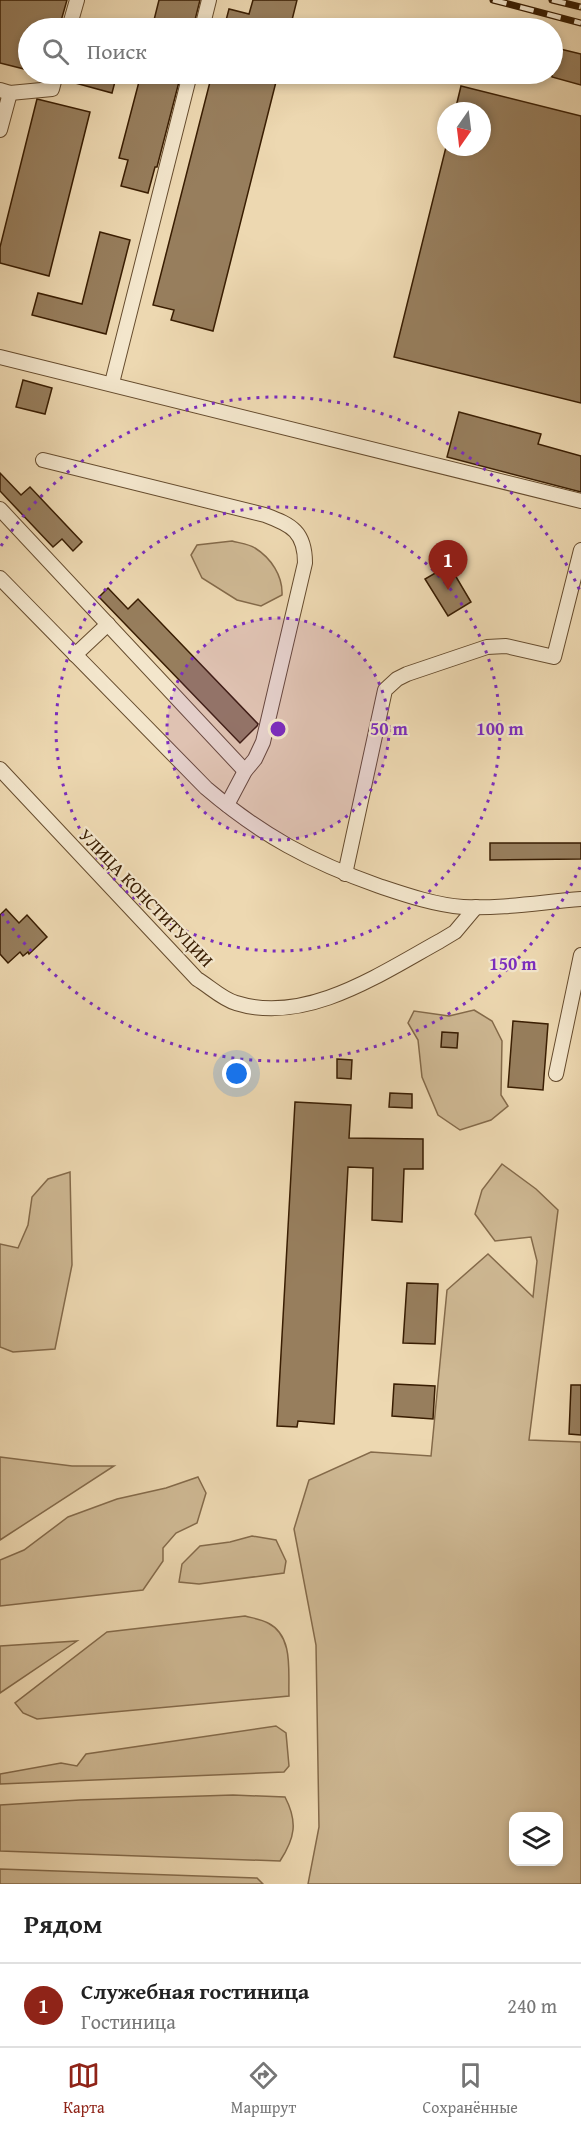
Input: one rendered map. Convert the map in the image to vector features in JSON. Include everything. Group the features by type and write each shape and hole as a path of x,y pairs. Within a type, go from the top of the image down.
{"street":[{"path":"72,18 76,0"},
{"path":"204,18 209,0"},
{"path":"0,130 5,92 52,89 53,84"},
{"path":"112,383 187,84"},
{"path":"0,357 581,501"},
{"path":"43,460 266,515 295,529 302,539 305,563 263,742 226,805"},
{"path":"0,509 245,771"},
{"path":"345,874 385,690 397,679 407,674 487,647 506,646 554,657 581,550"},
{"path":"0,578 185,767 226,805 259,830 299,854 345,874 421,899 460,906 476,907 581,899"},
{"path":"75,655 108,624"},
{"name":"УЛИЦА КОНСТИТУЦИИ","path":"3,778 197,979 233,1003 267,1010 308,1005 329,998 440,941 454,932 476,907"},
{"path":"556,1074 581,956"}],"shaded area":[{"path":"232,541 253,547 266,557 278,574 282,595 261,606 237,600 202,578 191,555 197,545"},
{"path":"474,1010 492,1021 502,1041 501,1095 508,1106 491,1120 460,1130 438,1115 422,1077 418,1040 408,1023 414,1011 449,1016"},
{"path":"502,1164 536,1189 558,1210 529,1440 581,1442 581,1884 308,1884 319,1827 316,1645 294,1529 309,1480 371,1452 431,1456 447,1290 488,1254 533,1297 537,1261 531,1237 495,1241 475,1214 482,1190"},
{"path":"70,1172 72,1265 55,1349 13,1352 0,1347 0,1244 18,1248 28,1225 32,1197 48,1179"},
{"path":"0,1457 72,1466 114,1466 0,1540"},
{"path":"198,1477 206,1493 197,1523 176,1533 163,1548 163,1561 143,1590 0,1606 0,1560 24,1550 68,1517 117,1499 166,1488"},
{"path":"252,1536 276,1540 286,1561 284,1573 199,1584 179,1582 182,1564 200,1546"},
{"path":"245,1616 268,1623 282,1637 288,1655 289,1696 37,1719 23,1713 15,1703 107,1632"},
{"path":"77,1641 0,1693 0,1646"},
{"path":"276,1726 286,1733 289,1766 284,1772 0,1784 0,1774 61,1763 77,1766 86,1754"},
{"path":"233,1795 285,1797 292,1814 293,1830 289,1845 280,1861 0,1851 0,1805"},
{"path":"0,1869 257,1878 263,1884 0,1884"}],"building":[{"path":"0,0 67,0 62,18 18,18 18,68 0,63"},
{"path":"159,0 200,0 196,18 154,18"},
{"path":"253,0 297,0 292,18 227,18 229,9 249,14"},
{"path":"563,50 581,54 581,85 563,80"},
{"path":"79,84 114,84 112,93"},
{"path":"138,84 178,84 148,193 121,186 128,160 119,158"},
{"path":"209,84 275,84 213,331 171,320 174,310 153,305"},
{"path":"461,86 581,116 581,403 394,357 444,156 491,156 491,102 457,102"},
{"path":"37,99 90,112 49,276 0,263 0,247"},
{"path":"100,232 130,240 106,334 32,315 38,293 82,304"},
{"path":"23,380 52,388 45,414 16,407"},
{"path":"459,412 541,434 538,444 581,456 581,492 447,457"},
{"path":"0,473 21,495 30,487 82,542 73,551 62,539 53,547 0,491"},
{"path":"449,565 471,602 448,616 425,579"},
{"path":"108,588 128,609 138,599 258,724 240,743 99,597"},
{"path":"490,843 581,843 581,859 490,860"},
{"path":"6,909 19,923 27,915 47,937 29,954 28,952 23,956 20,952 8,963 0,954 0,915"},
{"path":"513,1021 548,1024 543,1090 508,1087"},
{"path":"442,1032 458,1033 457,1048 441,1047"},
{"path":"337,1059 352,1060 351,1079 337,1078"},
{"path":"390,1093 412,1094 412,1108 389,1107"},
{"path":"295,1102 351,1105 349,1138 423,1139 423,1169 404,1169 402,1222 372,1220 373,1168 348,1167 334,1424 298,1421 297,1427 277,1426"},
{"path":"407,1283 438,1284 435,1344 403,1343"},
{"path":"394,1384 435,1386 433,1419 392,1416"},
{"path":"571,1385 581,1385 581,1435 569,1434"}],"railway":[{"path":"493,0 562,18"},
{"path":"552,0 581,7"},
{"path":"563,18 581,23"}],"place":[{"name":"Служебная гостиница","path":"448,590"}]}
